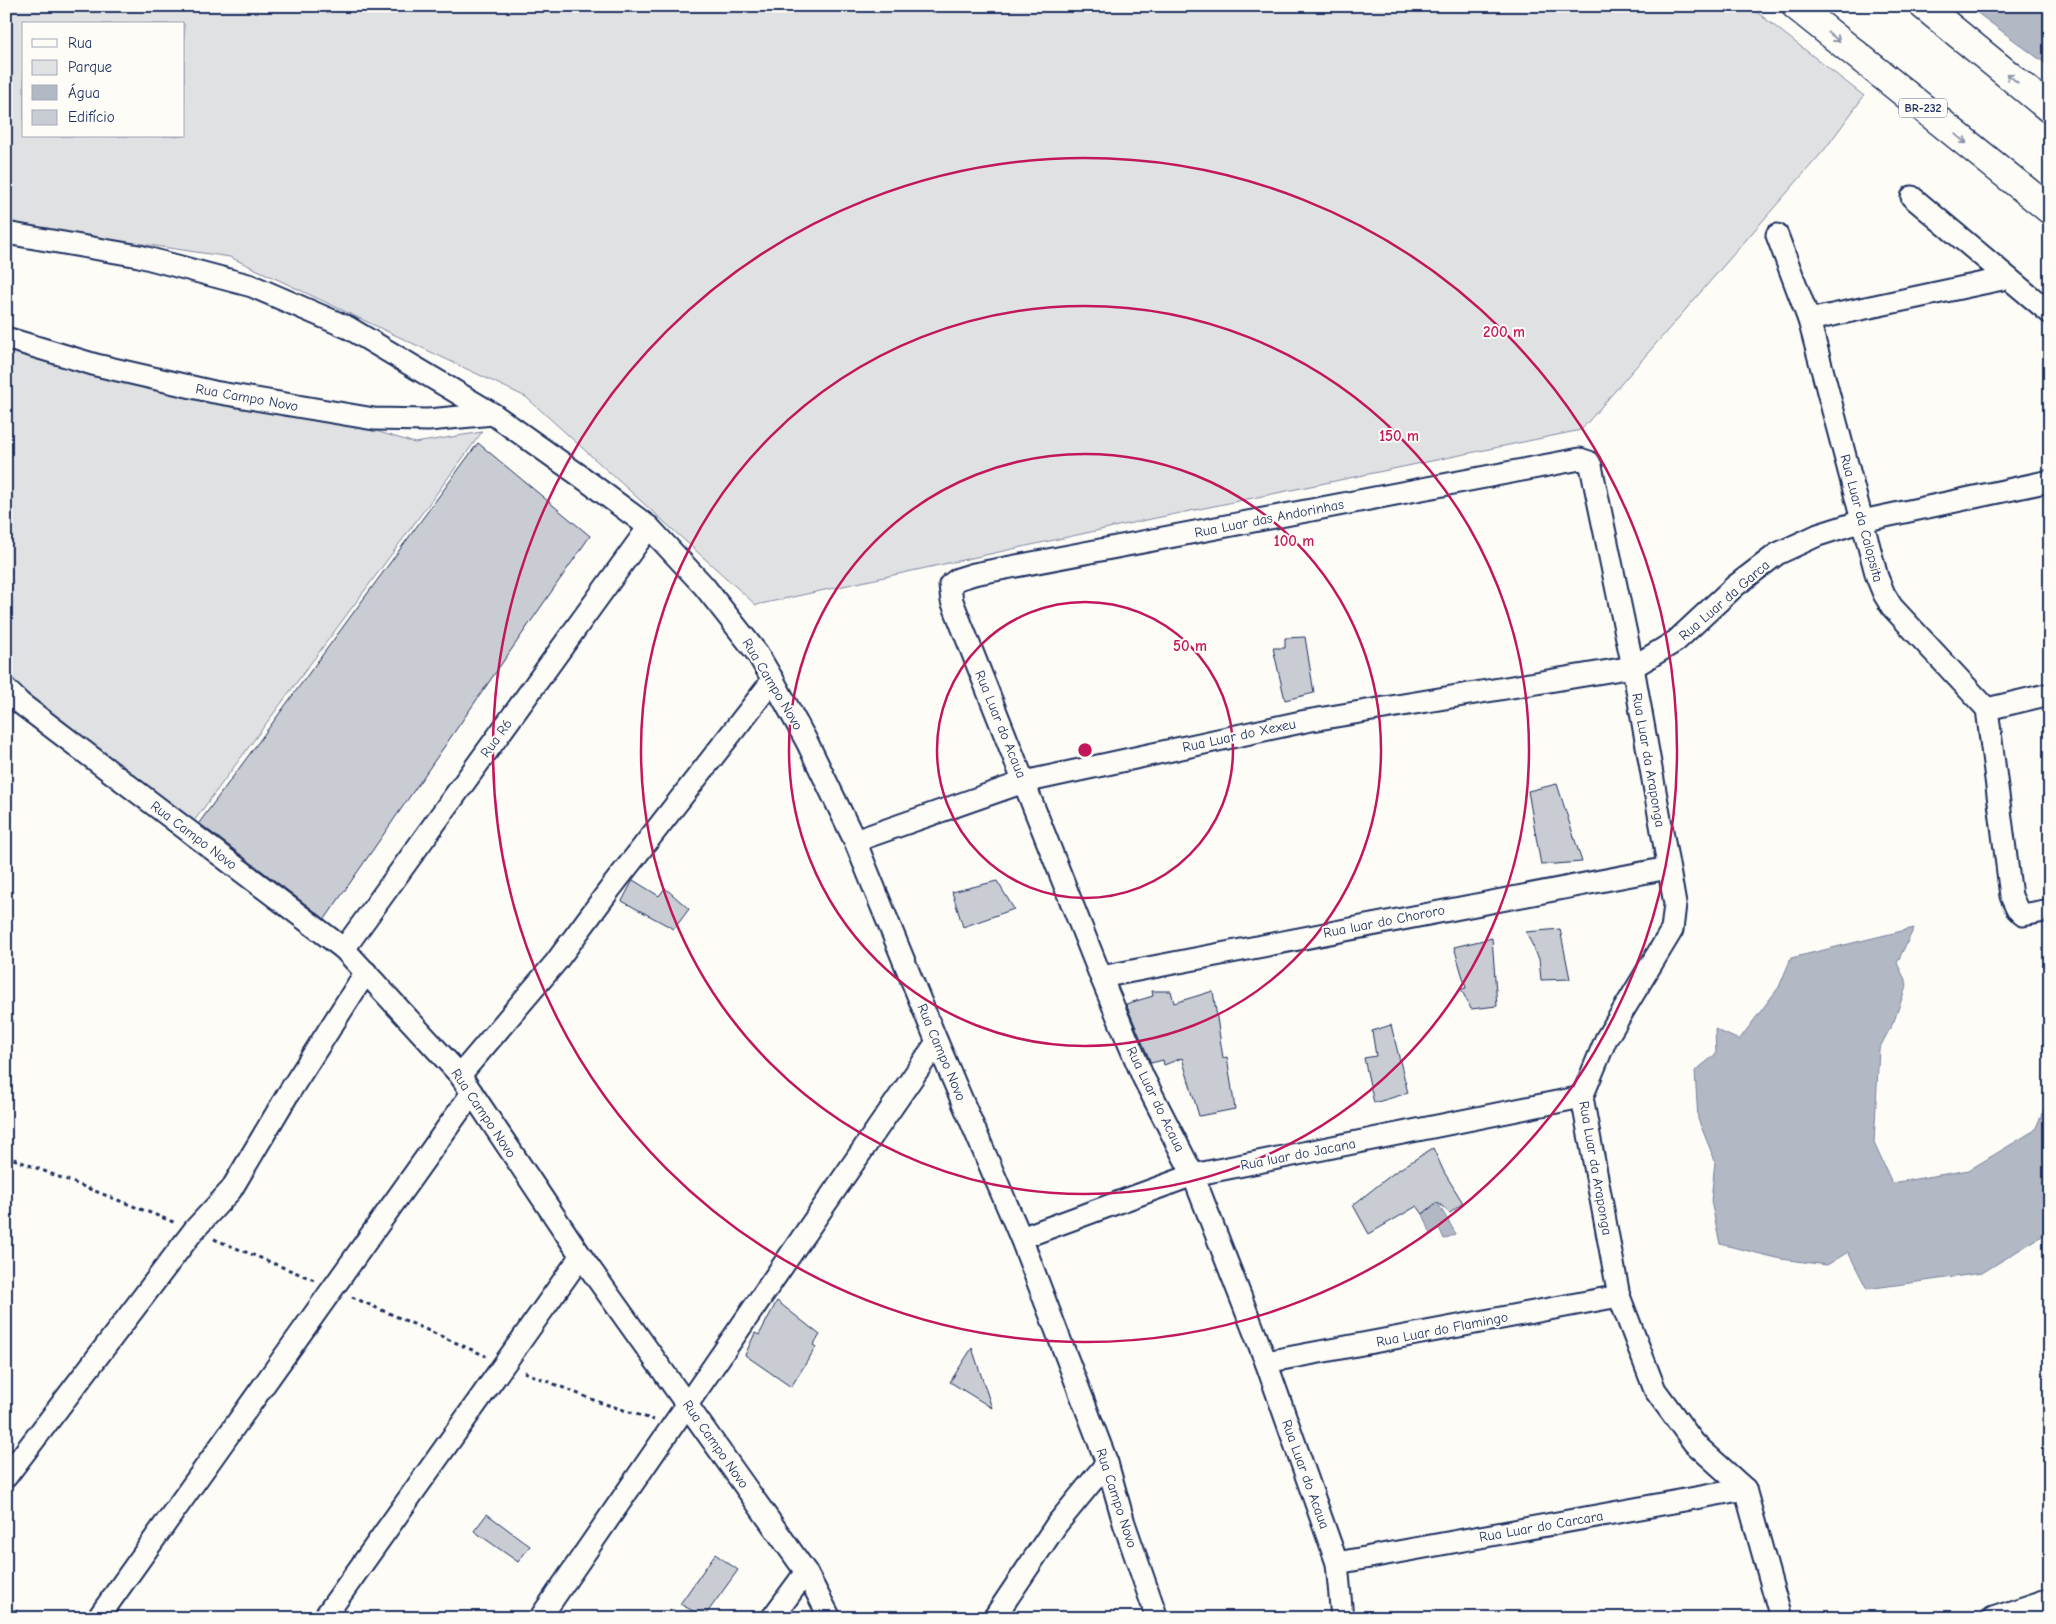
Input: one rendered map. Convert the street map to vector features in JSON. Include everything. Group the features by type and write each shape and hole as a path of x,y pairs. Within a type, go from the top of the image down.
{"highway":[{"name":"BR-232","path":"1796,6 2050,210"},
{"path":"1924,6 2050,109"}],"street":[{"path":"1912,197 2050,313"},
{"name":"Rua Campo Novo","path":"6,233 139,256 252,286 349,328 493,414 649,527 704,586 757,653 773,680 807,742 855,841 937,1042 1022,1238 1107,1463 1124,1523 1158,1618"},
{"name":"Rua Luar da Calopsita","path":"1776,235 1809,320 1877,577 1888,600 1987,709"},
{"path":"1809,320 2007,278"},
{"name":"Rua Campo Novo","path":"6,338 96,365 214,392 374,419 428,420 493,414"},
{"name":"Rua Luar das Andorinhas","path":"950,585 958,579 974,574 1570,460 1580,459 1589,462"},
{"name":"Rua Luar da Araponga","path":"1589,462 1633,668 1675,904 1672,930 1606,1039 1582,1097 1619,1296 1656,1390 1694,1443 1745,1489"},
{"name":"Rua Luar da Garca","path":"1633,668 1676,641 1736,586 1777,554 1818,534 1862,521 2050,480"},
{"name":"Rua R6","path":"344,949 649,527"},
{"name":"Rua Luar do Acaua","path":"950,585 952,601 1101,977 1143,1077 1193,1175 1266,1362 1337,1563 1342,1618"},
{"name":"Rua Luar do Xexeu","path":"855,841 1024,782 1306,721 1633,668"},
{"path":"460,1075 556,962 610,889 773,680"},
{"name":"Rua Campo Novo","path":"6,689 20,703 344,949 460,1075 581,1256 806,1572 830,1618"},
{"path":"2050,694 1987,709 2012,896 2017,909 2023,916 2050,910"},
{"name":"Rua luar do Chororo","path":"1101,977 1668,868"},
{"path":"6,1477 194,1230 236,1184 288,1094 366,972"},
{"path":"540,1618 937,1042"},
{"path":"98,1618 472,1093"},
{"name":"Rua luar do Jacana","path":"1022,1238 1193,1175 1582,1097"},
{"path":"324,1618 581,1256"},
{"name":"Rua Luar do Flamingo","path":"1266,1362 1619,1296"},
{"path":"994,1618 1056,1524 1107,1463"},
{"path":"1745,1489 1781,1618"},
{"name":"Rua Luar do Carcara","path":"1337,1563 1745,1489"},
{"path":"772,1618 806,1572"},
{"path":"1993,1618 2045,1606"}],"path":[{"path":"6,1156 194,1230 333,1288 505,1365 596,1401 674,1424"},
{"path":"6,1606 32,1618"}],"green space":[{"path":"6,6 1749,6 1864,96 1825,149 1581,430 1132,523 756,605 526,397 230,257 6,224"},
{"path":"6,351 366,428 415,443 482,432 194,821 27,697 6,676"}],"water":[{"path":"1968,6 2050,6 2050,67"},
{"path":"1914,928 1897,963 1907,984 1894,1021 1879,1049 1874,1143 1892,1183 1969,1170 2035,1130 2050,1095 2050,1231 1982,1273 1867,1289 1848,1252 1827,1265 1781,1259 1720,1244 1711,1201 1715,1161 1698,1119 1695,1071 1716,1054 1715,1029 1739,1040 1779,987 1791,958"},
{"path":"1437,1202 1456,1234 1444,1239 1439,1228 1431,1234 1423,1214"}],"building":[{"path":"478,443 590,536 325,919 199,823"},
{"path":"1305,637 1314,693 1285,700 1273,648 1285,648 1285,638"},
{"path":"1557,784 1582,862 1541,865 1528,791"},
{"path":"633,880 659,896 665,888 689,909 674,929 622,901"},
{"path":"997,881 1014,909 963,927 952,892"},
{"path":"1560,929 1570,979 1541,980 1539,959 1526,932"},
{"path":"1492,938 1497,1006 1471,1009 1461,989 1466,988 1454,947"},
{"path":"1152,991 1171,991 1174,1003 1213,991 1223,1058 1227,1057 1235,1109 1199,1116 1182,1058 1164,1065 1163,1060 1151,1063 1126,1004 1153,996"},
{"path":"1391,1025 1408,1093 1374,1103 1364,1058 1376,1056 1372,1031"},
{"path":"1433,1148 1444,1172 1463,1203 1450,1213 1437,1202 1423,1214 1417,1206 1369,1234 1353,1205 1395,1172"},
{"path":"777,1301 820,1335 813,1345 816,1347 791,1387 745,1355 755,1333 759,1335"},
{"path":"972,1348 992,1408 950,1382"},
{"path":"487,1514 530,1546 518,1562 474,1531"},
{"path":"715,1554 738,1570 704,1617 680,1604"}]}
